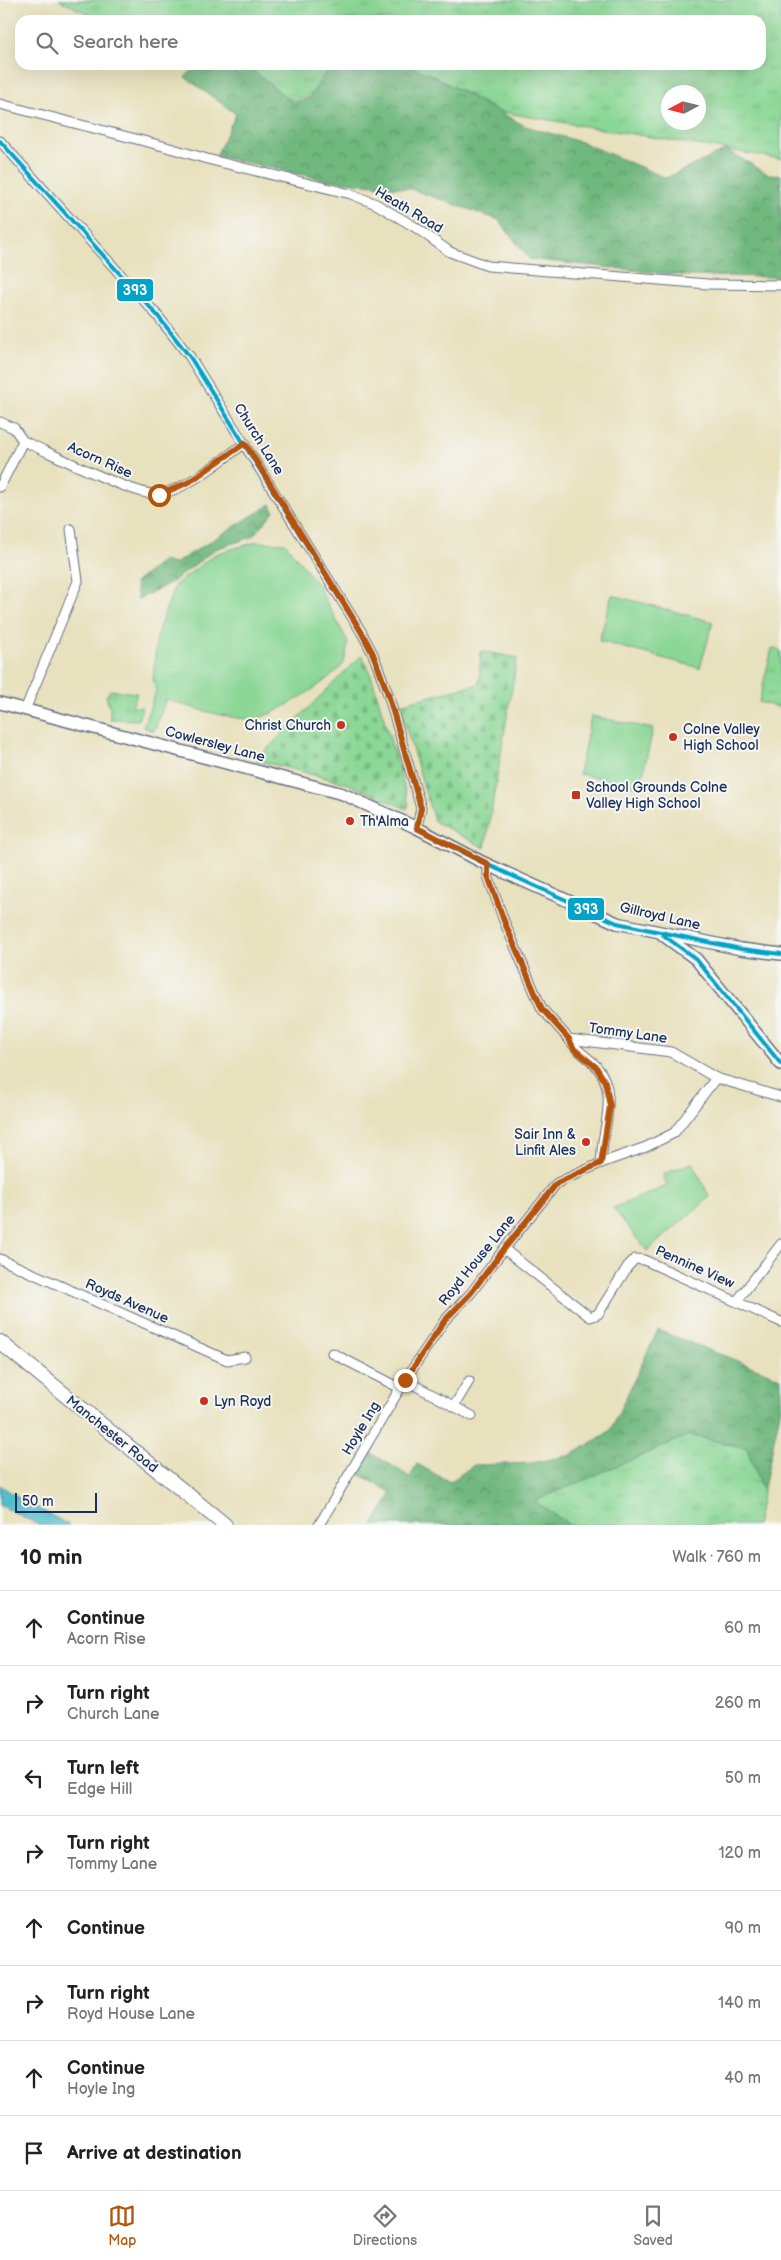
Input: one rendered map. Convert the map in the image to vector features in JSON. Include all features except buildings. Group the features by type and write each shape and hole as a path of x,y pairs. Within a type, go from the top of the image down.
{"main road":[{"name":"Manchester Road","path":"0,1342 225,1525"}],"street":[{"name":"Heath Road","path":"0,104 207,159 351,194 376,204 415,227 450,252 488,266 708,284 781,285"},
{"name":"Church Lane","path":"0,141 157,315 190,357 362,633 373,654 388,694 421,808 417,828"},
{"name":"Acorn Rise","path":"0,422 14,428 23,441 132,490 159,495 189,482 245,443"},
{"path":"0,487 23,441"},
{"path":"25,710 78,581 71,529"},
{"name":"Cowlersley Lane","path":"0,703 344,794 486,863"},
{"name":"Gillroyd Lane","path":"486,863 595,914 625,925 741,950 781,954"},
{"name":"Tommy Lane","path":"486,863 488,876 504,921 542,1009 569,1039 672,1052 716,1078 781,1097"},
{"path":"660,932 696,959 781,1064"},
{"path":"569,1039 574,1049 596,1067 605,1082 610,1106 601,1163"},
{"name":"Royd House Lane","path":"445,1320 471,1293 557,1183 601,1163 646,1147 674,1133 716,1078"},
{"name":"Pennine View","path":"504,1249 590,1317 598,1314 628,1266 635,1259 644,1260 737,1301 781,1244"},
{"name":"Royds Avenue","path":"0,1259 227,1360 245,1357"},
{"path":"737,1301 781,1322"},
{"name":"Hoyle Ing","path":"319,1525 403,1384 445,1320"},
{"path":"332,1353 454,1406 472,1416"},
{"path":"454,1406 469,1381"}],"green space":[{"path":"59,0 781,0 781,159 495,111 364,73 293,101 253,80 223,70 766,70 766,15 90,15"},
{"path":"193,70 253,70 293,103 310,97 327,70 418,70 432,75 525,126 584,143 666,178 726,150 768,174 781,175 781,277 689,276 529,259 499,220 411,189 327,180 216,156 236,114 185,77"},
{"path":"271,504 274,511 252,537 215,549 172,582 138,599 135,583 162,561 174,564"},
{"path":"256,542 285,543 317,584 348,642 343,664 315,688 286,706 261,717 252,719 231,717 166,699 154,731 143,727 156,691 153,681 157,634 175,585 215,554"},
{"path":"612,595 713,622 700,668 599,641"},
{"path":"772,648 781,651 781,708 759,702"},
{"path":"481,651 517,658 485,848 434,821 399,704 479,684"},
{"path":"362,655 372,678 409,804 407,809 346,783 256,760"},
{"path":"110,690 137,693 132,707 142,707 138,720 110,719 110,708 106,696"},
{"path":"591,716 653,729 640,787 579,774"},
{"path":"692,1163 710,1197 647,1251 613,1208 667,1186 663,1174"},
{"path":"658,1330 781,1378 781,1407 763,1492 747,1448 689,1435 535,1501 569,1525 373,1525 392,1493 357,1473 370,1452 410,1477 417,1464 450,1482 474,1465 532,1463 572,1455 610,1431"},
{"path":"689,1435 747,1448 763,1492 756,1525 569,1525 534,1501"}],"water":[{"path":"0,1485 19,1498 69,1525 39,1525 0,1505"}],"transit line":[{"name":"393","path":"0,141 157,315 190,357 362,633 373,654 388,694 421,808 417,828 484,863 617,923 741,949 781,954"},
{"name":"393","path":"663,935 696,959 781,1064"}],"place":[{"name":"Christ Church","path":"341,725"},
{"name":"Colne Valley High School","path":"673,737"},
{"name":"School Grounds Colne Valley High School","path":"576,795"},
{"name":"Th'Alma","path":"350,821"},
{"name":"Sair Inn & Linfit Ales","path":"586,1142"},
{"name":"Lyn Royd","path":"204,1401"}],"route":[{"path":"159,495 189,482 245,443 373,654 388,694 421,808 417,828 488,864 488,876 504,921 542,1009 569,1039 574,1049 596,1067 605,1082 610,1106 601,1163 557,1183 471,1293 445,1320 405,1380"}]}
